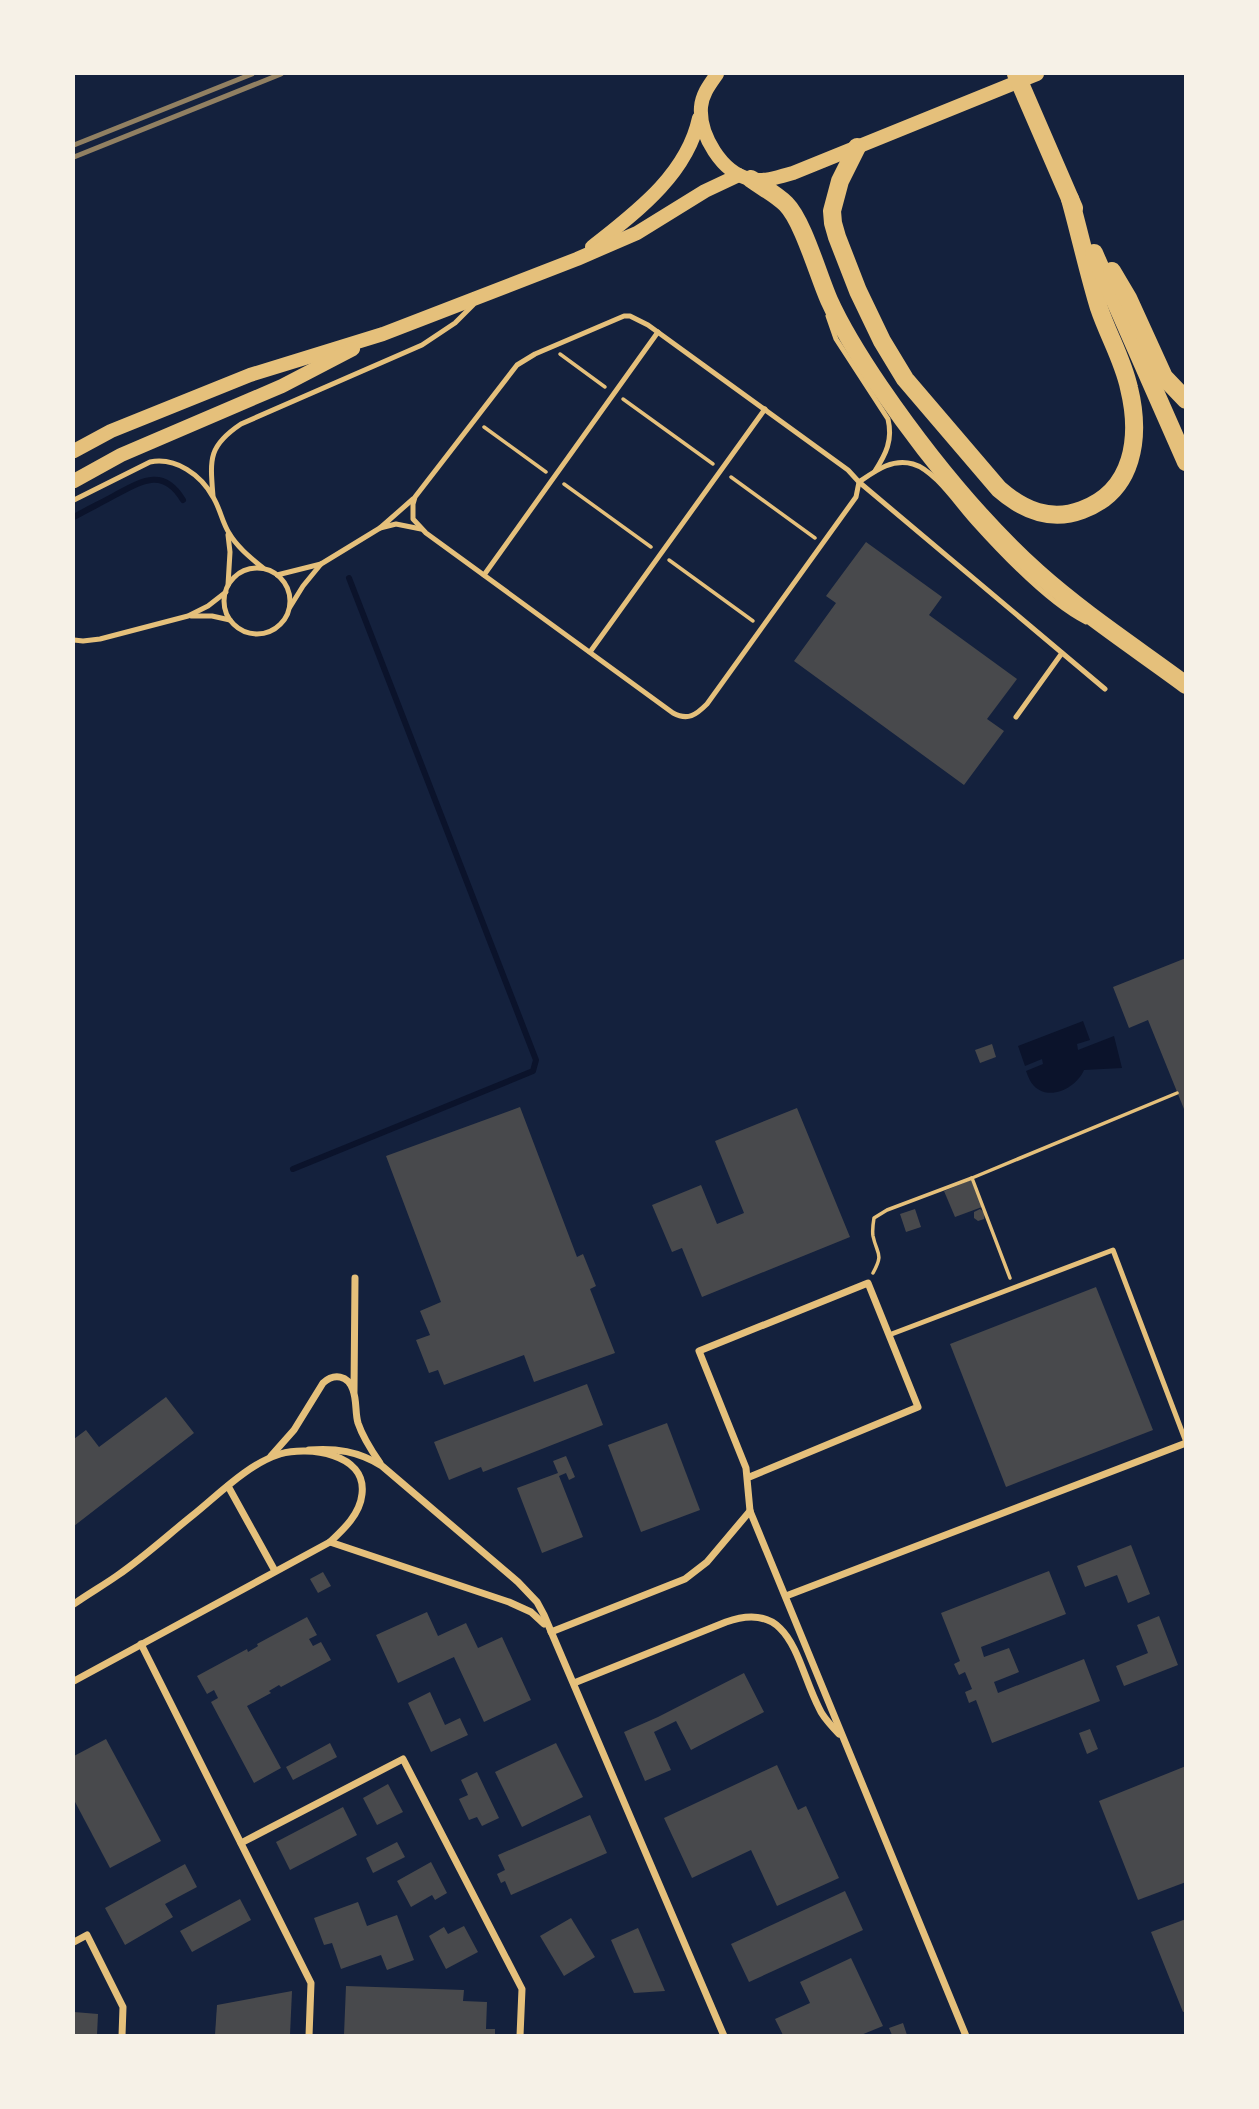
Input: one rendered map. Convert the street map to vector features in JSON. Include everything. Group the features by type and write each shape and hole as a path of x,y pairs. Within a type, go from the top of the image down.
{"highway":[{"path":"1016,74 1185,462"},
{"path":"857,147 835,199 833,223 858,291 882,341 915,392 999,489 1024,508 1047,515 1071,514 1094,505 1111,494 1123,478 1134,441 1129,388 1099,307 1070,199"},
{"path":"745,177 786,204 792,212 839,320 860,358 911,431 956,488 1039,574 1185,685"},
{"path":"1070,199 1128,298 1164,377 1185,400"}],"main road":[{"path":"577,259 653,196 677,167 695,135 704,95 717,74"},
{"path":"74,451 111,431 250,375 383,334 577,259 637,233 705,191 745,177 775,179 1037,74"},
{"path":"701,108 705,131 713,149 721,160 745,177"},
{"path":"74,481 121,455 282,386 383,334"}],"street":[{"path":"355,1278 354,1391 358,1421 367,1443 382,1466"},
{"path":"747,1478 918,1407 868,1283 699,1351 746,1468 750,1511 966,2035"},
{"path":"268,1459 294,1430 329,1377 336,1375 344,1378 354,1391"},
{"path":"786,1596 1185,1442"},
{"path":"74,1604 119,1574 228,1486 268,1459 281,1454 334,1448 371,1459 382,1466 529,1592 537,1602 724,2035"},
{"path":"74,1681 330,1542 347,1526 362,1497 362,1488 355,1470 331,1454 309,1450"},
{"path":"228,1486 275,1571"},
{"path":"551,1632 685,1579 707,1562 750,1511"},
{"path":"330,1542 521,1607 538,1617 551,1632"},
{"path":"573,1684 726,1622 740,1617 758,1616 775,1623 787,1634 820,1712 845,1741"},
{"path":"141,1644 311,1983 310,2035"},
{"path":"241,1843 403,1759 522,1989 520,2035"},
{"path":"74,1942 87,1935 123,2007 122,2035"}],"lane":[{"path":"822,283 826,308 836,339 888,419 890,428 886,455 874,471"},
{"path":"289,608 288,590 277,575 263,568 228,532 213,496 213,455 216,446 228,433 242,424 422,345 455,323 483,295"},
{"path":"277,575 321,564 380,528 415,497 523,360 624,316 630,316 658,332 856,476 859,482 1105,689"},
{"path":"484,575 658,332"},
{"path":"590,652 765,410"},
{"path":"74,500 158,460 185,467 213,496"},
{"path":"415,497 412,504 413,519 422,529 681,717 687,718 707,704 856,497 859,482 890,464 908,463 924,469 982,533 1039,586 1073,615 1115,634"},
{"path":"380,528 396,524 422,529"},
{"path":"228,532 230,552 225,605 231,621"},
{"path":"188,616 212,616 231,621 245,631 270,631 282,622 303,586 321,564"},
{"path":"74,640 100,639 188,616 208,606 227,589 237,575 246,570 263,568"},
{"path":"1016,717 1062,653"},
{"path":"889,1335 1112,1250 1185,1442"}],"path":[{"path":"550,347 823,543"},
{"path":"474,420 762,627"},
{"path":"868,1283 880,1260 873,1235 874,1218 887,1210 972,1178 1177,1093"},
{"path":"972,1178 1011,1279"}],"water":[{"path":"1083,1021 1090,1040 1077,1044 1078,1050 1114,1036 1122,1068 1084,1070 1069,1087 1048,1093 1040,1091 1029,1079 1026,1071 1043,1064 1042,1059 1025,1066 1018,1046"}],"building":[{"path":"866,542 942,597 929,615 1017,679 987,719 1004,731 964,785 794,661 836,603 826,596"},
{"path":"1186,958 1186,1114 1148,1020 1129,1028 1113,987"},
{"path":"992,1044 996,1057 980,1063 975,1050"},
{"path":"520,1107 577,1257 583,1254 596,1286 590,1289 615,1353 534,1382 524,1355 444,1385 438,1370 429,1373 416,1340 430,1335 420,1311 441,1302 386,1156"},
{"path":"797,1108 850,1237 702,1297 682,1248 672,1252 652,1205 701,1185 717,1224 744,1213 715,1141"},
{"path":"971,1180 982,1207 955,1217 944,1191"},
{"path":"915,1209 921,1227 906,1232 900,1214"},
{"path":"980,1209 985,1213 984,1219 978,1221 974,1218 974,1212"},
{"path":"1096,1287 1153,1430 1006,1487 950,1344"},
{"path":"587,1384 603,1425 483,1472 481,1467 449,1480 434,1442"},
{"path":"166,1397 194,1433 74,1526 74,1439 86,1430 99,1447"},
{"path":"667,1423 700,1510 641,1532 608,1445"},
{"path":"566,1456 575,1477 569,1480 566,1473 559,1476 583,1537 542,1553 517,1488 558,1473 553,1461"},
{"path":"1131,1545 1150,1594 1128,1603 1117,1575 1085,1587 1077,1566"},
{"path":"1049,1571 1066,1614 981,1647 984,1657 1009,1648 1019,1672 994,1682 998,1693 1084,1659 1100,1701 992,1743 976,1700 969,1703 965,1692 972,1689 965,1672 959,1675 954,1664 960,1661 941,1613"},
{"path":"323,1572 331,1586 318,1593 310,1579"},
{"path":"427,1612 438,1636 466,1623 478,1648 502,1637 531,1700 484,1722 454,1657 398,1683 376,1635"},
{"path":"1159,1616 1178,1665 1124,1686 1116,1666 1148,1653 1137,1625"},
{"path":"307,1617 317,1635 309,1639 313,1646 321,1642 331,1660 281,1687 279,1685 269,1691 271,1693 247,1706 281,1768 254,1783 211,1702 218,1698 214,1690 207,1694 197,1676 247,1649 248,1652 258,1646 257,1644"},
{"path":"744,1673 764,1712 691,1750 676,1721 654,1732 671,1770 645,1781 624,1732"},
{"path":"430,1692 445,1725 460,1718 468,1735 431,1752 408,1703"},
{"path":"1090,1729 1098,1749 1087,1754 1079,1733"},
{"path":"106,1739 161,1841 110,1868 74,1800 74,1756"},
{"path":"330,1743 337,1757 293,1780 286,1767"},
{"path":"556,1743 583,1797 522,1827 495,1772"},
{"path":"777,1765 798,1810 806,1806 839,1878 777,1906 751,1850 692,1878 664,1818"},
{"path":"1186,1766 1186,1882 1138,1900 1099,1801"},
{"path":"477,1772 499,1818 482,1826 477,1817 469,1820 459,1799 468,1795 461,1780"},
{"path":"388,1784 403,1812 377,1825 363,1798"},
{"path":"343,1807 357,1835 290,1870 276,1842"},
{"path":"590,1815 607,1853 511,1895 505,1881 501,1883 497,1874 505,1870 498,1855"},
{"path":"397,1842 405,1857 373,1873 366,1858"},
{"path":"431,1862 447,1893 435,1900 432,1895 411,1907 397,1881"},
{"path":"185,1864 197,1887 165,1904 173,1917 125,1945 105,1908"},
{"path":"845,1891 863,1930 749,1982 731,1944"},
{"path":"240,1899 251,1920 192,1952 180,1931"},
{"path":"358,1902 367,1926 397,1915 414,1960 387,1970 381,1955 341,1969 332,1943 324,1945 314,1918"},
{"path":"571,1918 595,1957 564,1976 540,1936"},
{"path":"1186,1919 1186,2011 1183,2012 1151,1932"},
{"path":"464,1926 478,1952 446,1969 429,1936 444,1927 448,1934"},
{"path":"638,1928 665,1991 634,1993 611,1940"},
{"path":"851,1958 883,2026 861,2035 783,2035 775,2019 810,2003 800,1982"},
{"path":"346,1986 464,1990 463,2001 487,2002 486,2029 495,2029 495,2035 344,2035"},
{"path":"292,1991 290,2035 215,2035 217,2005"},
{"path":"74,2012 98,2014 97,2035 74,2035"},
{"path":"903,2023 907,2035 892,2035 889,2028"}],"waterway":[{"path":"74,517 144,481 161,480 176,490 183,500"},
{"path":"293,1169 533,1071 536,1060 349,578"}],"railway":[{"path":"74,145 252,74"},
{"path":"74,157 281,74"}]}
